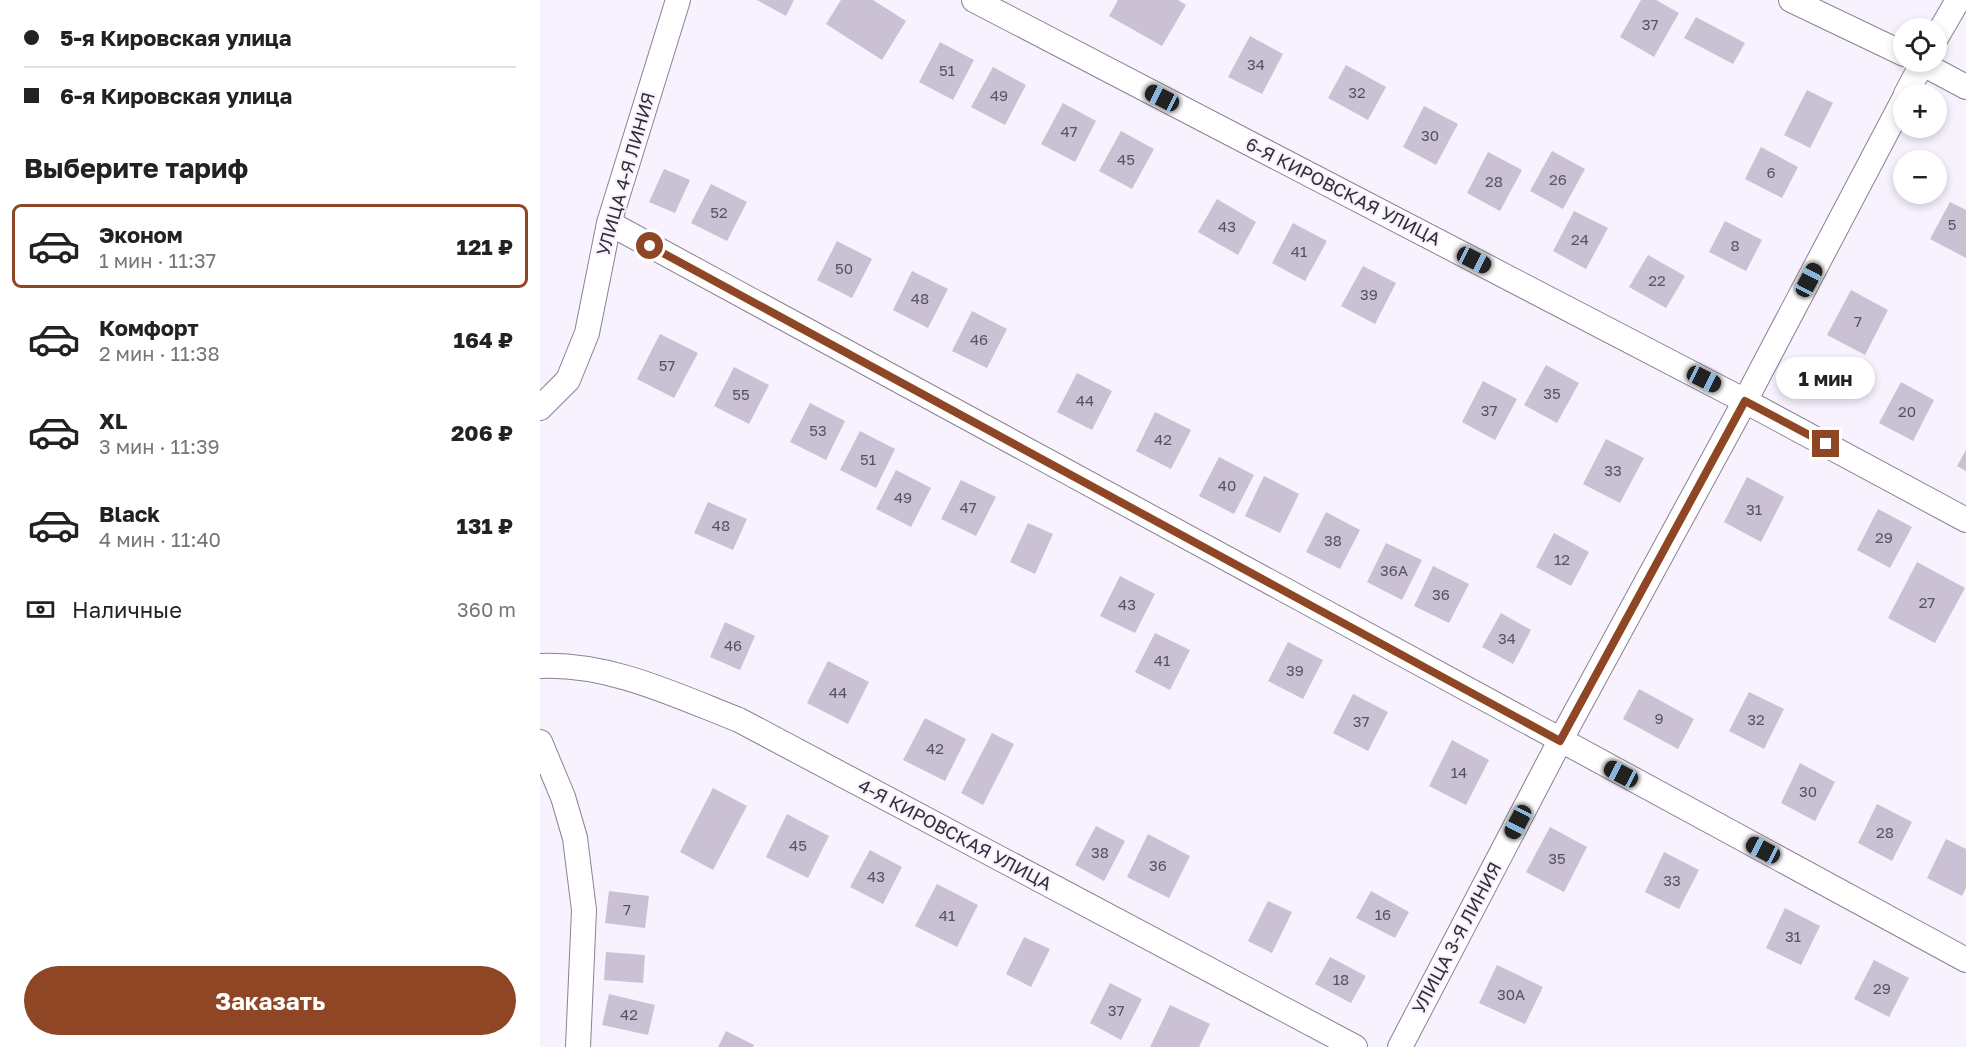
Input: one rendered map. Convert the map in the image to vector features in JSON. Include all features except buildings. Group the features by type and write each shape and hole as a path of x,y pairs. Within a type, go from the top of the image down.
{"street":[{"name":"УЛИЦА 4-Я ЛИНИЯ","path":"540,408 568,380 587,333 609,223 678,0"},
{"name":"6-Я КИРОВСКАЯ УЛИЦА","path":"974,0 1745,401 1966,520"},
{"path":"1791,0 1893,49"},
{"path":"1947,19 1958,0"},
{"path":"1939,72 1966,87"},
{"name":"УЛИЦА 3-Я ЛИНИЯ","path":"1400,1047 1560,741 1745,401 1893,120"},
{"path":"609,223 1966,960"},
{"name":"4-Я КИРОВСКАЯ УЛИЦА","path":"540,666 593,669 644,682 739,720 1355,1047"},
{"path":"540,742 563,797 575,838 584,910 578,1047"}],"route":[{"path":"650,246 1560,741 1745,401 1826,444"}]}
